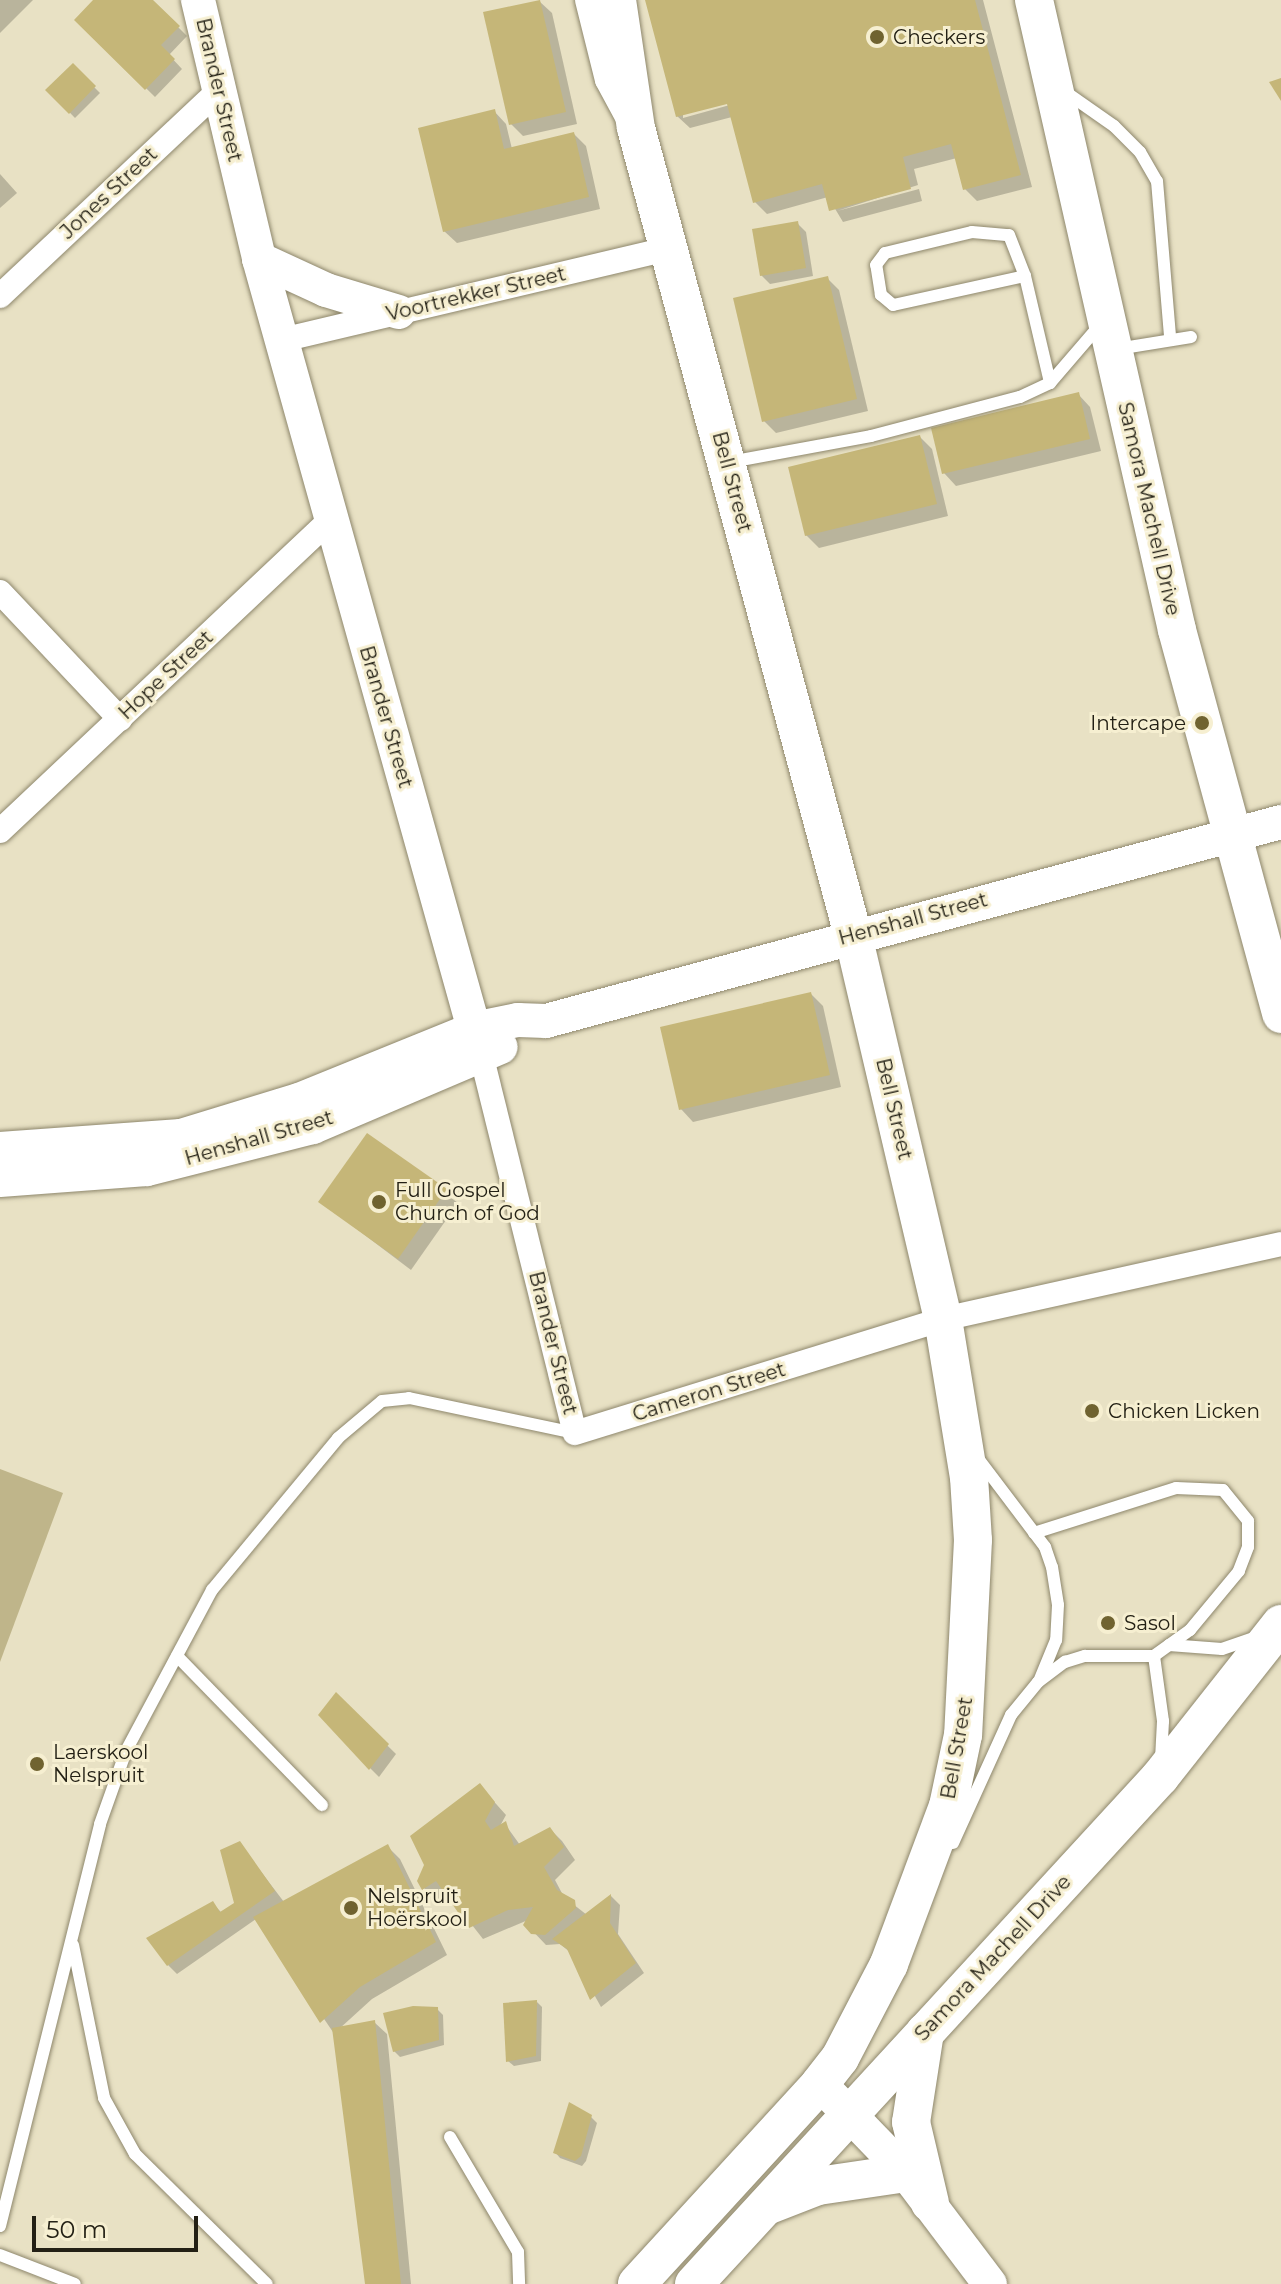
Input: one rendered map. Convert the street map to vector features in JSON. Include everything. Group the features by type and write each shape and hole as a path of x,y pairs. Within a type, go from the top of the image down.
{"main road":[{"name":"Bell Street","path":"617,0 636,128 853,935 943,1319 962,1435 973,1540 968,1693 948,1806 911,1911 853,2034 820,2084"},
{"name":"Samora Machell Drive","path":"1034,0 1055,85 1107,335 1151,501 1177,630 1236,833 1281,1014"},
{"name":"Samora Machell Drive","path":"694,2284 1160,1777 1278,1627"},
{"path":"925,2032 911,2122 930,2203"},
{"path":"637,2284 820,2084"},
{"path":"763,2208 818,2186 906,2173"}],"street":[{"name":"Brander Street","path":"198,0 259,259 477,1042 575,1433"},
{"name":"Bell Street","path":"587,0 607,80 619,108 636,128"},
{"name":"Jones Street","path":"0,296 218,91"},
{"name":"Voortrekker Street","path":"282,340 670,248"},
{"path":"259,259 326,290 399,312"},
{"name":"Hope Street","path":"0,831 331,519"},
{"path":"0,592 120,719"},
{"name":"Henshall Street","path":"0,1180 147,1169 313,1127 518,1020 546,1021 853,935 1281,822"},
{"name":"Henshall Street","path":"0,1149 181,1136 477,1042"},
{"name":"Cameron Street","path":"575,1433 943,1319 1281,1244"},
{"path":"820,2084 850,2111 906,2173 990,2284"}],"lane":[{"path":"1055,85 1114,126 1140,152 1157,181 1170,337"},
{"path":"1025,276 893,305 881,295 876,265 885,253 972,232 1001,231 1015,241 1025,276 1050,383"},
{"path":"727,462 871,436 1020,397 1050,383 1107,335 1191,337"},
{"name":"Cameron Street","path":"0,2226 100,1824 126,1751 212,1590 338,1438 382,1401 409,1398 575,1433"},
{"path":"911,1911 966,1816 997,1740 1038,1682 1056,1640 1058,1605 1052,1567 1034,1533 962,1435"},
{"path":"1034,1533 1176,1488 1223,1490 1248,1521 1248,1547 1223,1595 1169,1645 1154,1656 1085,1656 1065,1662 1038,1682"},
{"path":"1169,1645 1222,1649 1278,1627"},
{"path":"177,1656 322,1805"},
{"path":"1154,1656 1163,1721 1160,1777"},
{"path":"71,1938 104,2098 135,2154 267,2284"},
{"path":"450,2137 518,2252 519,2284"},
{"path":"0,2255 75,2284"}],"shaded area":[{"path":"0,1469 63,1493 0,1662"}],"building":[{"path":"93,0 153,0 180,26 161,45 175,59 145,90 74,20"},
{"path":"540,0 566,112 509,125 483,12"},
{"path":"645,0 975,0 1021,175 963,190 951,144 903,157 911,189 829,211 822,184 753,203 727,104 676,117"},
{"path":"73,63 96,86 69,114 45,90"},
{"path":"1281,78 1281,101 1269,82"},
{"path":"495,109 504,149 574,132 589,197 443,232 418,128"},
{"path":"798,221 806,268 760,276 752,229"},
{"path":"828,276 857,399 762,422 733,298"},
{"path":"1079,392 1090,439 942,474 931,428"},
{"path":"920,435 937,504 805,536 788,467"},
{"path":"811,992 830,1075 679,1110 660,1027"},
{"path":"367,1133 447,1189 398,1259 318,1202"},
{"path":"336,1692 389,1744 369,1770 318,1715"},
{"path":"480,1783 495,1802 485,1821 491,1830 506,1821 514,1846 550,1827 564,1847 544,1867 557,1890 575,1900 576,1908 545,1935 531,1934 523,1925 533,1907 508,1910 469,1928 436,1881 422,1890 417,1881 424,1865 410,1836"},
{"path":"240,1841 275,1891 167,1966 146,1938 213,1901 220,1912 234,1903 220,1850"},
{"path":"388,1844 436,1942 360,1987 320,2023 253,1917"},
{"path":"611,1894 610,1923 636,1963 590,2000 567,1949 552,1939"},
{"path":"537,2000 536,2056 506,2062 503,2003"},
{"path":"413,2006 438,2007 439,2040 393,2052 383,2013"},
{"path":"375,2020 401,2284 365,2284 332,2028"},
{"path":"569,2102 592,2115 581,2156 575,2161 553,2153"}],"place":[{"name":"Checkers","path":"877,37"},
{"name":"Intercape","path":"1202,723"},
{"name":"Full Gospel Church of God","path":"379,1202"},
{"name":"Chicken Licken","path":"1092,1411"},
{"name":"Sasol","path":"1108,1623"},
{"name":"Laerskool Nelspruit","path":"37,1764"},
{"name":"Nelspruit Hoërskool","path":"351,1908"}]}
